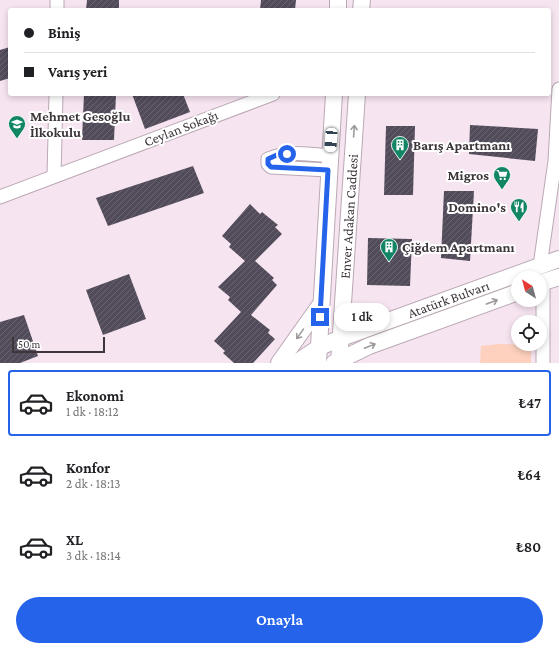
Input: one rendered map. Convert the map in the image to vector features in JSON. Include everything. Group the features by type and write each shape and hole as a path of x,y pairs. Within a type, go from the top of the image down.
{"main road":[{"path":"319,355 320,304 334,96"},
{"name":"Enver Adakan Caddesi","path":"338,362 341,338 357,96"},
{"name":"Atatürk Bulvarı","path":"296,363 319,355 341,338 559,259"},
{"path":"540,266 541,271"},
{"path":"547,281 559,277"},
{"name":"Atatürk Bulvarı","path":"338,362 369,346 511,295"},
{"path":"279,363 320,304"}],"street":[{"path":"540,266 555,161 559,89"},
{"path":"54,176 56,96"},
{"name":"Ceylan Sokağı","path":"0,197 268,96"},
{"path":"542,307 543,363"}],"shaded area":[{"path":"511,344 511,351 531,351 531,363 480,363 481,346"}],"building":[{"path":"87,0 119,0 119,8 86,8"},
{"path":"261,0 296,0 295,8 260,8"},
{"path":"8,48 8,79 0,81 0,50"},
{"path":"84,96 116,96 114,140 82,140"},
{"path":"133,96 184,96 190,112 145,129"},
{"path":"470,125 538,129 535,161 469,154"},
{"name":"Barış Apartmanı","path":"386,126 415,126 413,195 384,195"},
{"path":"193,166 204,193 108,226 96,198"},
{"path":"444,191 474,191 470,261 441,258"},
{"path":"250,204 260,214 262,212 278,225 275,227 282,234 255,261 274,278 272,280 277,285 251,315 270,330 268,333 275,339 253,363 234,363 223,353 225,351 214,341 241,312 228,300 230,297 218,287 245,261 229,247 231,244 222,236"},
{"name":"Çiğdem Apartmanı","path":"368,238 412,239 410,286 367,285"},
{"path":"129,274 146,319 103,335 86,290"},
{"path":"24,315 38,356 20,363 0,363 0,322"}],"place":[{"name":"Mehmet Gesoğlu İlkokulu","path":"17,139"},
{"name":"Barış Apartmanı","path":"400,160"},
{"name":"Migros","path":"502,190"},
{"name":"Domino's","path":"519,222"},
{"name":"Çiğdem Apartmanı","path":"389,262"}],"route":[{"path":"287,154 279,154 268,159 268,164 271,167 328,170 320,317"}]}
